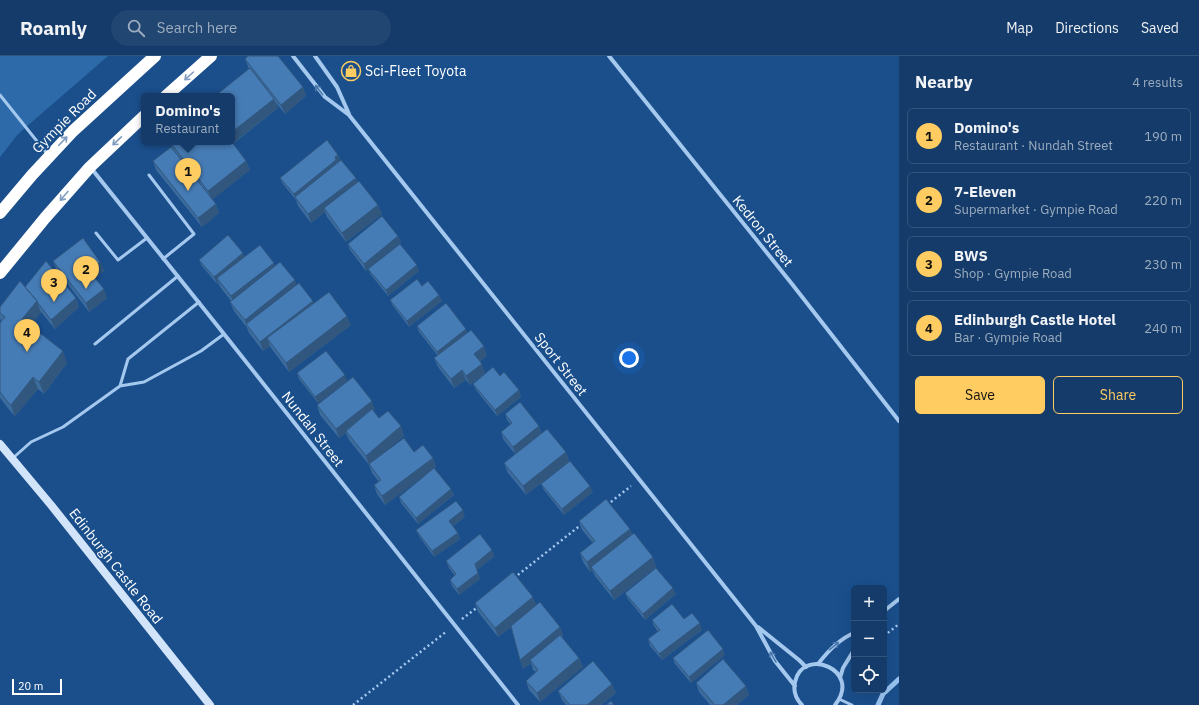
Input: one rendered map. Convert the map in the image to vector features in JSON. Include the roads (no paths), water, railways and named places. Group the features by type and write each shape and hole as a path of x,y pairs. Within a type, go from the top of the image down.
{"highway":[{"name":"Gympie Road","path":"0,213 49,156 87,118 155,56"},
{"path":"169,93 211,56"},
{"path":"0,273 45,218 90,167 141,119"}],"street":[{"name":"Sport Street","path":"293,56 325,98 349,115"},
{"name":"Sport Street","path":"315,56 337,87 349,115 756,626 775,661 795,686 795,694 802,705"},
{"name":"Kedron Street","path":"609,56 792,284 899,421"},
{"name":"Nundah Street","path":"90,167 199,302 518,705"},
{"name":"Edinburgh Castle Road","path":"0,444 51,505 210,705"},
{"path":"887,609 899,599"},
{"name":"Sport Street","path":"756,626 806,667"},
{"path":"818,664 827,652 851,634"},
{"path":"840,678 851,655"},
{"path":"795,686 796,679 800,672 806,667 818,664 825,665 831,668 840,678 842,685 842,692 835,705"}],"lane":[{"path":"0,95 49,156"},
{"path":"149,175 194,234 163,259"},
{"path":"96,233 118,260 147,238"},
{"path":"95,344 178,276"},
{"path":"120,386 128,359 199,302"},
{"path":"12,458 31,442 64,427 120,386 144,382 201,351 224,334"},
{"path":"839,699 852,705"}],"waterway":[{"path":"878,705 883,694 899,679"}],"place":[{"name":"Sci-Fleet Toyota","path":"351,71"},
{"name":"Domino's","path":"188,191"},
{"name":"7-Eleven","path":"86,289"},
{"name":"BWS","path":"54,302"},
{"name":"Edinburgh Castle Hotel","path":"27,352"}]}
